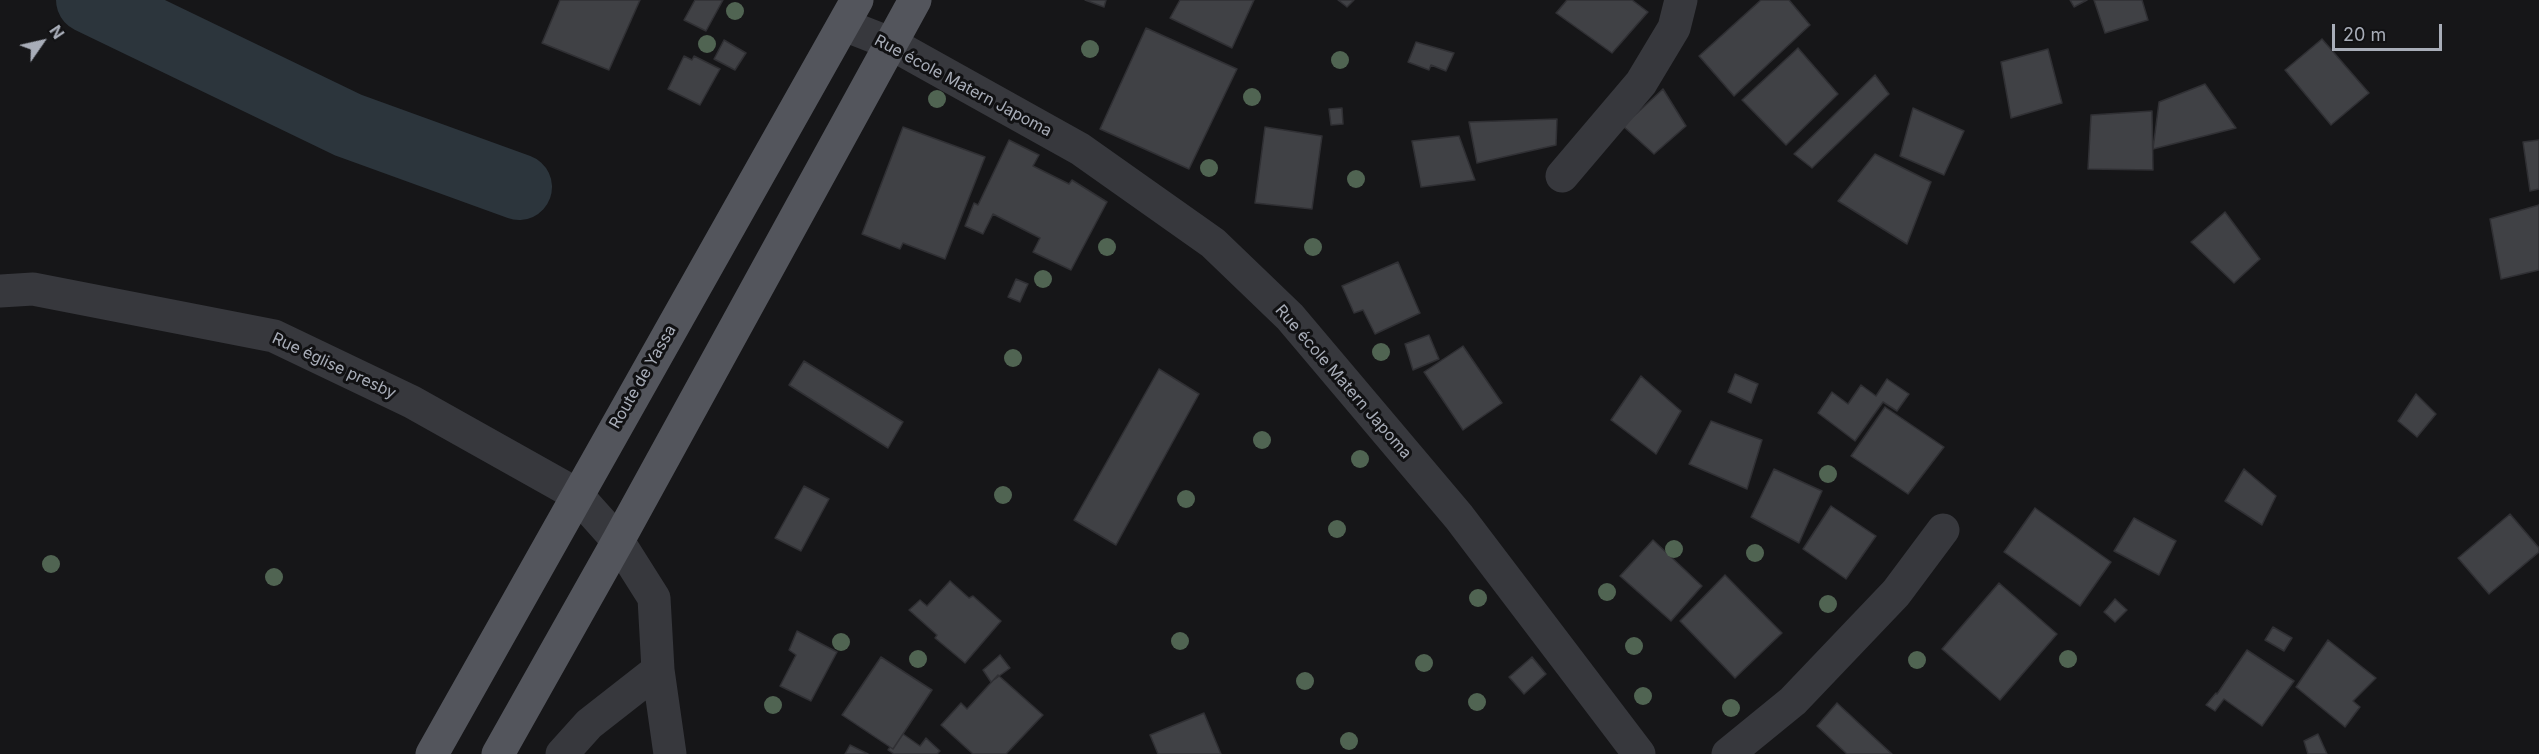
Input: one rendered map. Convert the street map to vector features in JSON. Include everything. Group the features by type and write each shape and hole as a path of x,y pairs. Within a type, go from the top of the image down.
{"main road":[{"path":"498,754 618,541 915,0"},
{"name":"Route de Yassa","path":"432,754 576,494 850,13"}],"street":[{"path":"1562,176 1641,83 1674,28 1681,0"},
{"name":"Rue école Matern Japoma","path":"850,13 890,43 1080,149 1213,243 1290,317 1459,517 1639,754"},
{"name":"Rue église presby","path":"0,291 33,289 274,336 412,402 576,494 618,541 654,598 658,670 670,754"},
{"path":"1728,754 1793,701 1896,593 1943,530"},
{"path":"562,754 589,724 658,670"}],"building":[{"path":"560,0 640,0 609,70 542,43"},
{"path":"695,0 723,0 706,31 684,20"},
{"path":"1085,0 1106,0 1104,7"},
{"path":"1180,0 1254,0 1232,48 1170,18"},
{"path":"1338,0 1354,0 1347,7"},
{"path":"1567,0 1632,0 1648,12 1612,53 1556,13"},
{"path":"1761,0 1789,0 1810,25 1734,96 1699,56"},
{"path":"2070,0 2087,0 2074,7"},
{"path":"2094,0 2142,0 2148,20 2105,33"},
{"path":"1146,28 1237,69 1189,169 1100,129"},
{"path":"2322,39 2369,93 2331,125 2285,70"},
{"path":"724,40 746,53 735,70 714,59"},
{"path":"1416,42 1454,53 1446,71 1431,65 1429,70 1408,62"},
{"path":"1798,48 1838,94 1786,145 1742,100"},
{"path":"2048,49 2062,103 2011,118 2001,62"},
{"path":"684,56 692,60 694,56 720,69 700,105 668,89"},
{"path":"1875,75 1889,94 1812,168 1794,154"},
{"path":"2205,84 2236,128 2153,149 2159,102"},
{"path":"1663,89 1686,126 1654,154 1623,126"},
{"path":"1342,108 1343,124 1331,125 1329,109"},
{"path":"1913,108 1964,131 1944,175 1900,156"},
{"path":"2152,111 2153,170 2088,169 2091,115"},
{"path":"1557,119 1556,145 1477,163 1469,122"},
{"path":"903,127 985,157 945,259 903,243 900,249 862,234"},
{"path":"1265,127 1322,136 1312,209 1255,203"},
{"path":"1459,136 1475,180 1421,187 1412,141"},
{"path":"1009,140 1039,155 1033,166 1069,184 1072,180 1107,202 1071,270 1033,252 1040,238 993,214 983,234 965,226 974,203 978,205"},
{"path":"2539,140 2539,189 2530,191 2523,142"},
{"path":"1875,154 1931,182 1907,244 1838,201"},
{"path":"2539,205 2539,270 2501,279 2490,219"},
{"path":"2225,212 2260,259 2234,283 2191,242"},
{"path":"1398,262 1420,313 1375,334 1363,310 1354,313 1342,286"},
{"path":"1016,279 1028,284 1020,302 1008,297"},
{"path":"1429,335 1439,359 1413,370 1405,344"},
{"path":"1463,346 1502,403 1463,430 1424,372"},
{"path":"804,361 903,422 888,448 789,385"},
{"path":"1159,369 1199,394 1116,545 1074,520"},
{"path":"1735,374 1758,384 1751,403 1728,392"},
{"path":"1641,376 1681,411 1656,454 1611,420"},
{"path":"1887,379 1909,394 1897,411 1883,402 1855,441 1818,413 1832,392 1848,404 1861,385 1876,396"},
{"path":"2416,394 2436,414 2417,437 2398,421"},
{"path":"1885,407 1944,447 1908,494 1851,456"},
{"path":"1711,421 1762,440 1747,489 1689,464"},
{"path":"1774,469 1822,491 1799,543 1751,517"},
{"path":"2244,469 2276,496 2262,525 2225,501"},
{"path":"804,486 829,499 801,551 775,538"},
{"path":"1831,506 1876,536 1846,579 1803,549"},
{"path":"2035,508 2111,562 2080,606 2004,552"},
{"path":"2510,514 2539,548 2539,552 2489,594 2458,558"},
{"path":"2134,518 2176,541 2159,575 2114,551"},
{"path":"1653,540 1702,586 1671,621 1620,576"},
{"path":"1725,575 1782,633 1735,678 1680,621"},
{"path":"950,581 969,598 973,596 1001,621 965,663 935,638 937,635 909,610 920,600 927,606"},
{"path":"1999,583 2057,634 2000,700 1942,649"},
{"path":"2115,599 2127,610 2115,622 2104,612"},
{"path":"2273,627 2292,638 2284,651 2265,640"},
{"path":"797,631 837,652 811,701 780,686 796,655 789,650"},
{"path":"2328,640 2376,678 2353,701 2360,707 2345,727 2296,687"},
{"path":"2247,650 2294,681 2262,726 2224,699 2215,711 2206,705 2217,694"},
{"path":"1000,655 1010,668 991,682 983,670"},
{"path":"881,657 932,690 893,749 842,715"},
{"path":"1532,657 1546,674 1524,694 1509,677"},
{"path":"998,675 1043,715 1006,754 973,754 941,725 961,703 967,709"},
{"path":"1837,703 1892,754 1847,754 1817,726"},
{"path":"1204,713 1221,754 1158,754 1150,735"},
{"path":"903,734 920,746 926,738 940,751 937,754 894,754 888,750 890,747 893,749"},
{"path":"2318,734 2327,754 2308,754 2304,741"},
{"path":"850,745 868,754 845,754"}],"waterway":[{"path":"89,0 348,125 519,187"}]}
